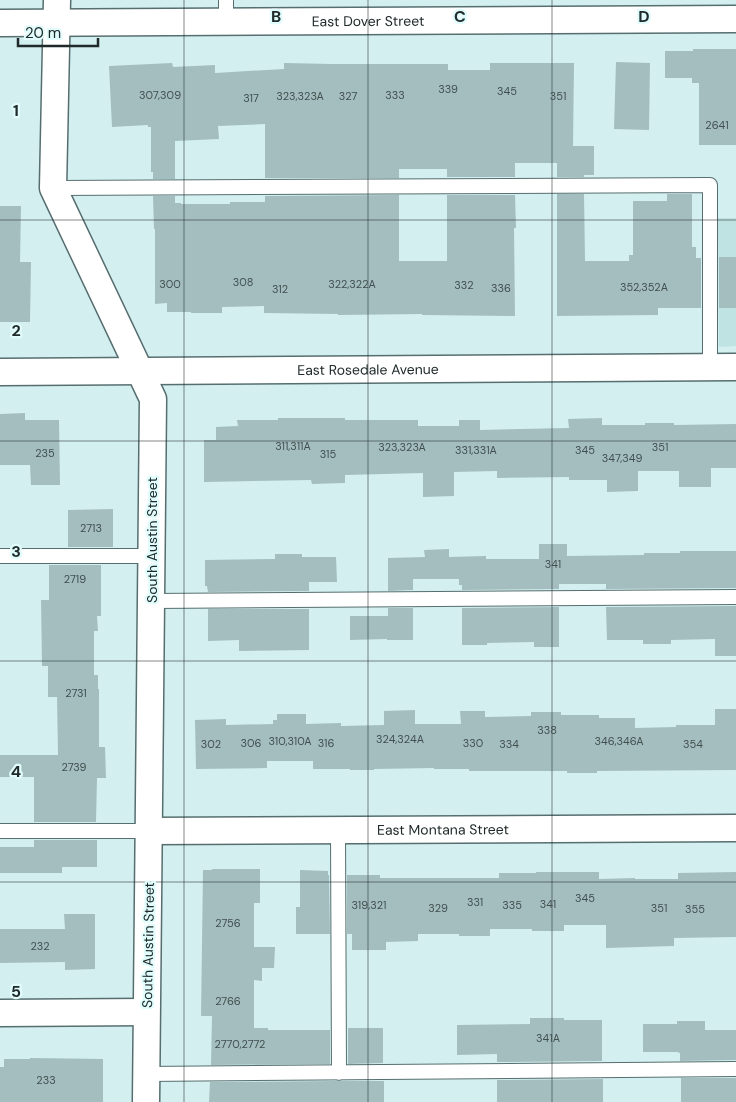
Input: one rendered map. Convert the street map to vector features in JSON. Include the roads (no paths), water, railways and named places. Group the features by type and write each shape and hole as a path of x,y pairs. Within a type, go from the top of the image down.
{"street":[{"name":"East Dover Street","path":"0,23 56,11 226,11 736,19"},
{"name":"South Austin Street","path":"56,11 53,188 153,399 146,1102"},
{"name":"East Rosedale Avenue","path":"0,372 736,367"},
{"name":"East Montana Street","path":"149,831 736,828"},
{"path":"0,1013 146,1012"}],"lane":[{"path":"53,188 710,185 710,368"},
{"path":"0,556 152,556"},
{"path":"152,601 736,597"},
{"path":"338,830 339,1073"},
{"path":"0,831 149,831"},
{"path":"146,1074 736,1069"}]}
